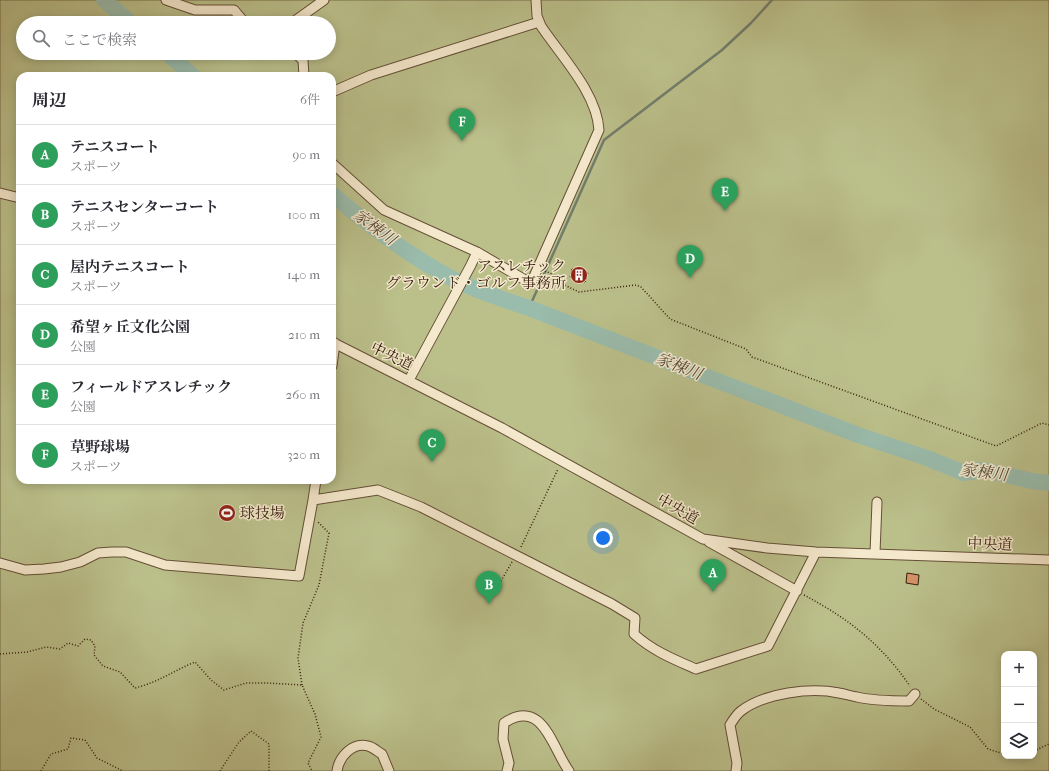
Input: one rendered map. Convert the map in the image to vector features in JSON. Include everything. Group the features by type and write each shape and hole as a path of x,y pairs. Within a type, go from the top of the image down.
{"lane":[{"path":"166,0 195,10 234,10 239,16"},
{"path":"302,16 324,0"},
{"path":"336,166 384,210 477,252 525,280 532,281 599,130 599,119 593,103 539,22 536,0"},
{"path":"336,90 371,75 539,22"},
{"path":"303,60 304,72"},
{"path":"0,193 16,197"},
{"path":"409,380 471,266 477,252"},
{"name":"中央道","path":"336,343 562,461 703,539 767,548 816,552 1049,560"},
{"path":"0,563 25,570 44,569 74,564 98,553 112,552 132,554 165,564 299,576 315,484"},
{"path":"313,500 378,490 421,507 517,555 635,618 634,634 641,640 658,653 696,669 768,646 816,552"},
{"path":"875,553 877,502"},
{"path":"703,539 797,591"},
{"path":"736,771 737,763 730,725 740,711 758,701 784,692 838,692 857,698 893,700 909,700 915,694"},
{"path":"506,771 509,763 503,739 504,723 515,716 528,716 542,725 553,742 561,761 569,771"},
{"path":"337,771 338,764 344,753 353,748 368,746 382,754 389,771"}],"path":[{"path":"538,268 552,274 552,279 579,292 636,285 641,287 670,319 746,350 752,357 996,446 1042,423 1049,426"},
{"path":"501,581 517,555 562,461"},
{"path":"310,513 329,533 319,585 303,623 298,658 302,685 316,714 321,737 308,763 312,771"},
{"path":"797,591 835,612 877,644 894,663 915,694 934,709 970,727 988,749 1001,753"},
{"path":"0,654 27,652 46,647 60,649 68,643 78,646 85,639 91,640 95,646 94,655 103,666 120,672 135,688 170,676 195,662 224,690 246,683 302,685"},
{"path":"220,771 239,742 251,731 269,744 269,771"},
{"path":"41,771 51,754 68,749 71,738 85,740 97,758 123,771"},
{"path":"1037,750 1049,744"}],"green space":[{"path":"0,0 1049,0 1049,771 0,771"}],"building":[{"name":"アスレチック グラウンド・ゴルフ事務所","path":"572,269 588,273 585,282 570,277"},
{"path":"907,573 919,575 918,585 906,583"}],"waterway":[{"name":"家棟川","path":"104,0 123,16"},
{"path":"529,308 604,140 722,50 751,23 772,0"},
{"name":"家棟川","path":"175,60 188,72"},
{"name":"家棟川","path":"336,197 403,249 449,277 478,290 529,308 858,435 927,458 964,473 981,470 1032,481 1049,483"}],"place":[{"name":"草野球場","path":"462,141"},
{"name":"フィールドアスレチック","path":"725,211"},
{"name":"アスレチック グラウンド・ゴルフ事務所","path":"579,275"},
{"name":"希望ヶ丘文化公園","path":"690,278"},
{"name":"屋内テニスコート","path":"432,462"},
{"name":"球技場","path":"227,513"},
{"name":"テニスコート","path":"713,592"},
{"name":"テニスセンターコート","path":"489,604"}]}
